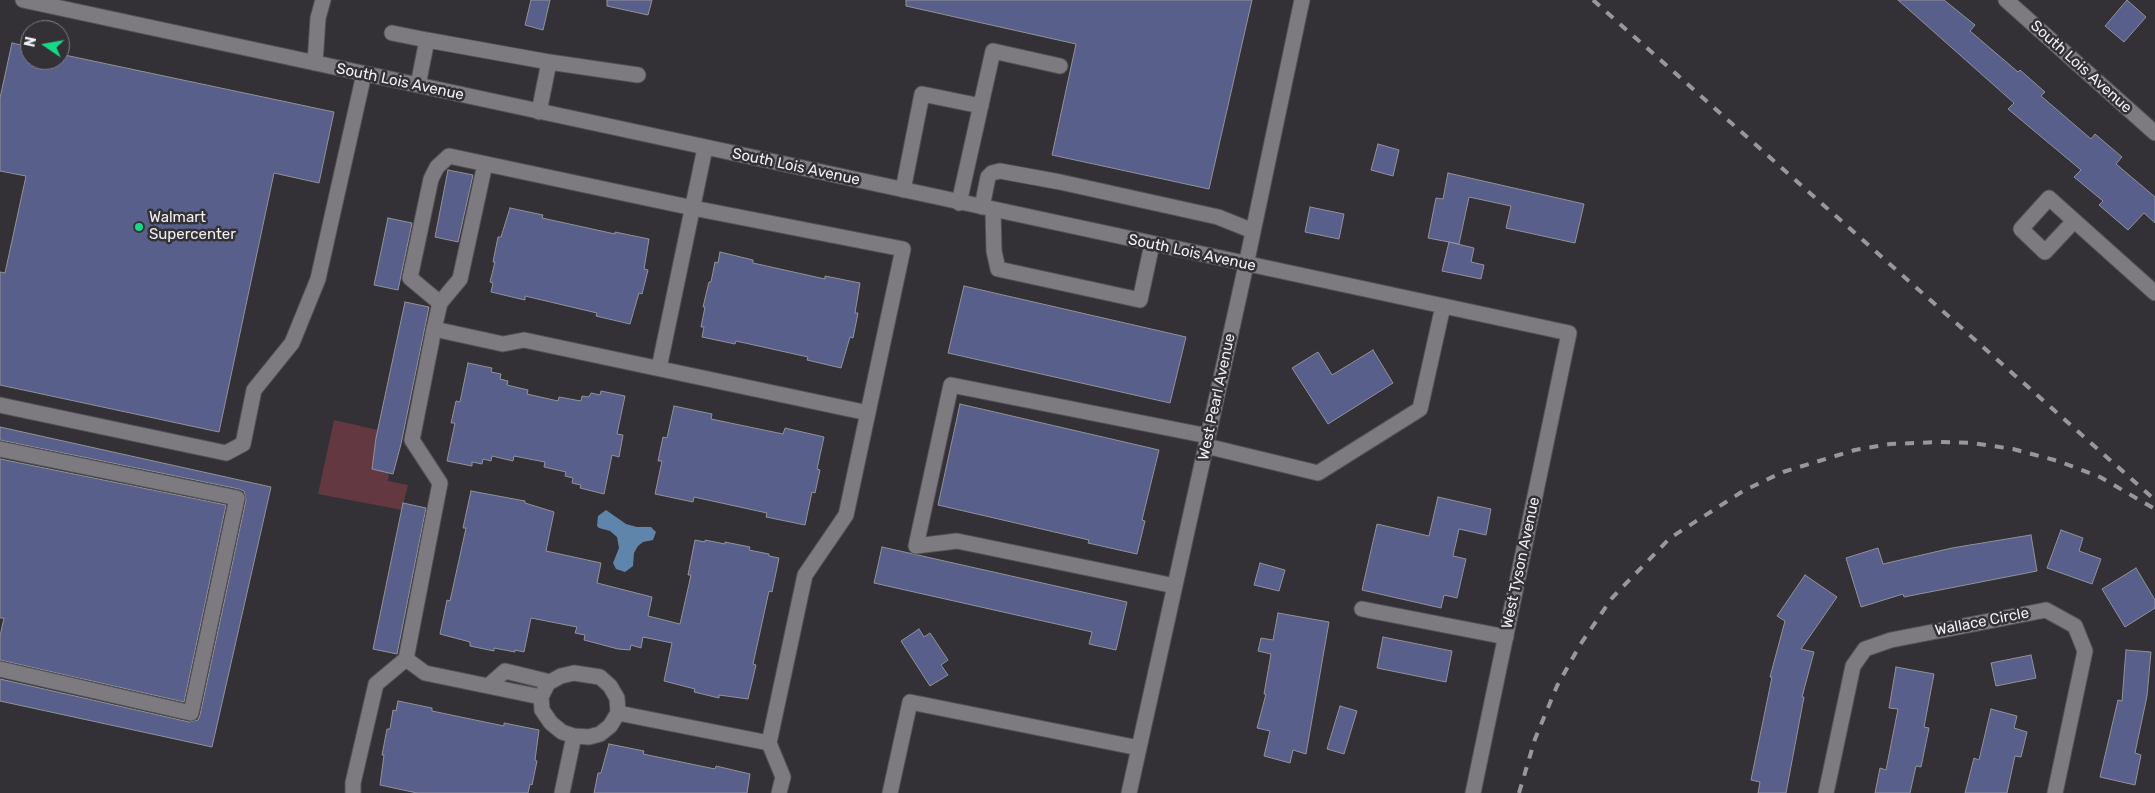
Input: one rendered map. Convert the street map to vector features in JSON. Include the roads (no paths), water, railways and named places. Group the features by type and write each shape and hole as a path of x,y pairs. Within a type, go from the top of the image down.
{"street":[{"name":"South Lois Avenue","path":"23,0 1246,265 1569,333"},
{"path":"315,63 318,18 323,0"},
{"name":"West Pearl Avenue","path":"1129,793 1246,265 1302,0"},
{"name":"South Lois Avenue","path":"2006,0 2155,134"},
{"path":"392,33 549,62 638,76"},
{"path":"418,86 427,40"},
{"path":"959,203 993,51 1060,66"},
{"path":"539,112 549,62"},
{"path":"0,405 226,453 243,444 254,390 292,343 318,279 364,74"},
{"path":"903,190 922,94 981,106"},
{"path":"659,368 705,148"},
{"path":"440,303 410,278 431,179 437,167 449,156 693,208 903,249 846,515 805,575 769,743 783,777 780,793"},
{"path":"353,793 353,783 376,684 406,659 440,483 412,440 440,303 460,279 485,164"},
{"path":"1152,244 1140,300 998,269 987,209 988,177 992,173 1000,171 1060,182 1218,217 1253,231"},
{"path":"2074,221 2155,293"},
{"path":"1175,586 957,541 916,546 951,385 1207,441 1318,473 1420,409 1443,306"},
{"path":"434,329 503,344 524,340 868,412"},
{"name":"West Tyson Avenue","path":"1473,793 1569,333"},
{"path":"0,449 237,498 191,713 0,669"},
{"path":"1362,609 1506,637"},
{"name":"Wallace Circle","path":"1826,793 1853,666 1865,649 1890,640 2046,610 2075,626 2085,651 2055,793"},
{"path":"406,659 425,673 541,697"},
{"path":"488,686 504,671 550,682"},
{"path":"574,673 600,677 610,686 617,698 618,713 610,726 600,734 589,737 574,736 562,732 551,724 542,710 541,697 550,682 561,676 574,673"},
{"path":"890,793 910,702 1139,748"},
{"path":"618,713 769,743"},
{"path":"562,793 574,736"}],"water":[{"path":"606,510 626,524 637,527 651,527 656,532 653,540 643,542 638,546 634,553 633,566 625,572 616,569 613,563 619,548 617,537 610,531 597,526 598,516"}],"railway":[{"path":"1593,0 2155,500"},
{"path":"1519,793 1535,739 1557,686 1580,645 1612,598 1670,538 1743,491 1783,472 1855,450 1890,444 1972,443 2013,449 2058,461 2100,477 2155,509"}],"place":[{"name":"Walmart Supercenter","path":"139,227"}]}
